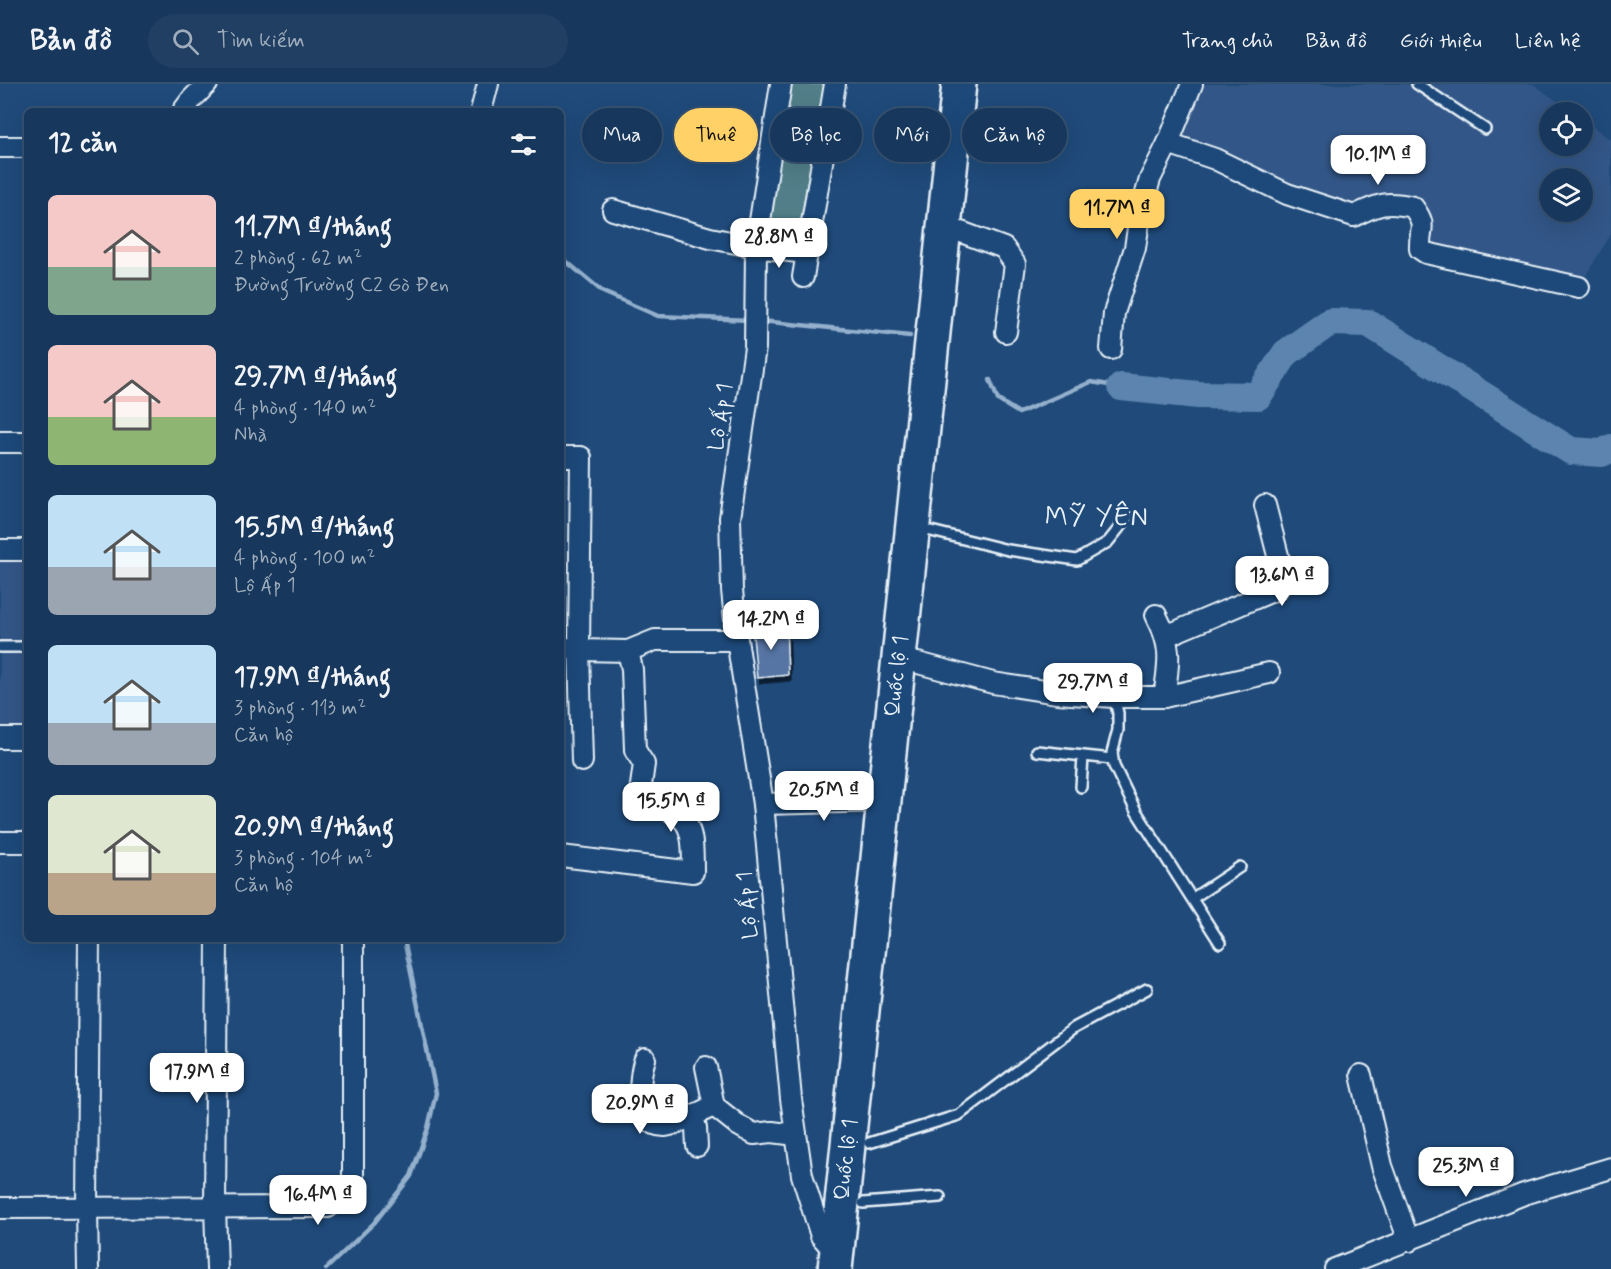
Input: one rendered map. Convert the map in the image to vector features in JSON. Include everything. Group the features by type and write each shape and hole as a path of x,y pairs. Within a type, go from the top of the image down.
{"highway":[{"name":"Quốc lộ 1","path":"843,1264 884,801 959,84"},
{"name":"Quốc lộ 1","path":"843,1264 863,1203 976,84"}],"street":[{"path":"185,108 207,84"},
{"path":"482,108 488,84"},
{"name":"Lộ Ấp 1","path":"780,84 756,248 755,348 730,518 732,590 737,640 763,804 802,1175 821,1236 843,1264"},
{"path":"803,277 835,84"},
{"path":"1112,349 1114,313 1135,248 1140,215 1150,180 1192,84"},
{"path":"1168,142 1215,159 1287,194 1354,216 1377,205 1398,203 1413,207 1421,217 1424,227 1420,249 1426,253 1579,287"},
{"path":"0,147 24,147"},
{"path":"613,210 710,238 756,248 806,253"},
{"path":"961,232 1004,248 1015,264 1006,332"},
{"path":"0,442 24,442"},
{"path":"564,457 581,456 570,649 582,761"},
{"path":"1166,636 1278,589 1284,579 1265,505"},
{"path":"0,549 24,550"},
{"path":"1156,615 1166,636 1169,661 1164,697"},
{"path":"570,649 628,651 655,640 737,640"},
{"path":"564,856 693,872 693,841 687,823 680,816 639,800 645,764 635,750 632,669 628,651"},
{"path":"918,663 993,683 1057,693 1114,697 1164,697 1269,673"},
{"path":"0,738 24,738"},
{"path":"763,804 884,801"},
{"path":"0,842 24,842"},
{"path":"88,1269 89,942"},
{"path":"217,942 215,1208 217,1269"},
{"path":"0,1208 328,1207 353,1181 352,942"},
{"path":"645,1059 639,1084 643,1108 657,1125 668,1126 714,1106"},
{"path":"706,1067 714,1106 738,1125 754,1134 772,1132 796,1135"},
{"path":"1361,1075 1382,1166 1409,1241"},
{"path":"692,1115 696,1128 697,1146"},
{"path":"1344,1268 1524,1194 1611,1168"}],"lane":[{"path":"1418,84 1485,129"},
{"path":"931,531 1008,550 1077,560 1108,542 1128,517"},
{"path":"0,647 24,647"},
{"path":"1114,697 1118,713 1118,730 1112,759 1114,766 1136,811 1220,943"},
{"path":"1037,750 1112,759"},
{"path":"1082,787 1083,757"},
{"path":"1193,898 1240,867"},
{"path":"869,1143 959,1115 1074,1028 1147,989"},
{"path":"863,1203 940,1197"}],"shaded area":[{"path":"1197,84 1533,84 1559,102 1539,102 1539,156 1593,156 1593,126 1611,140 1611,234 1579,287 1426,245 1406,197 1380,193 1368,197 1357,205 1288,190 1174,138"},
{"path":"0,558 24,558 24,730 0,730"}],"green space":[{"path":"784,84 824,84 820,108 781,108"},
{"path":"774,162 811,162 796,248 763,246"}],"building":[{"path":"786,625 788,675 757,678 752,626"}],"waterway":[{"path":"564,260 603,292 658,316 749,320"},
{"path":"761,321 910,336"},
{"path":"1121,387 1198,395 1258,396 1286,353 1330,322 1368,323 1571,451 1602,453 1611,448"},
{"path":"990,380 998,400 1019,413 1091,382 1121,387"},
{"path":"326,1269 374,1223 411,1176 428,1128 436,1093 405,942"}],"district":[{"name":"MỸ YÊN","path":"1097,518"}]}
